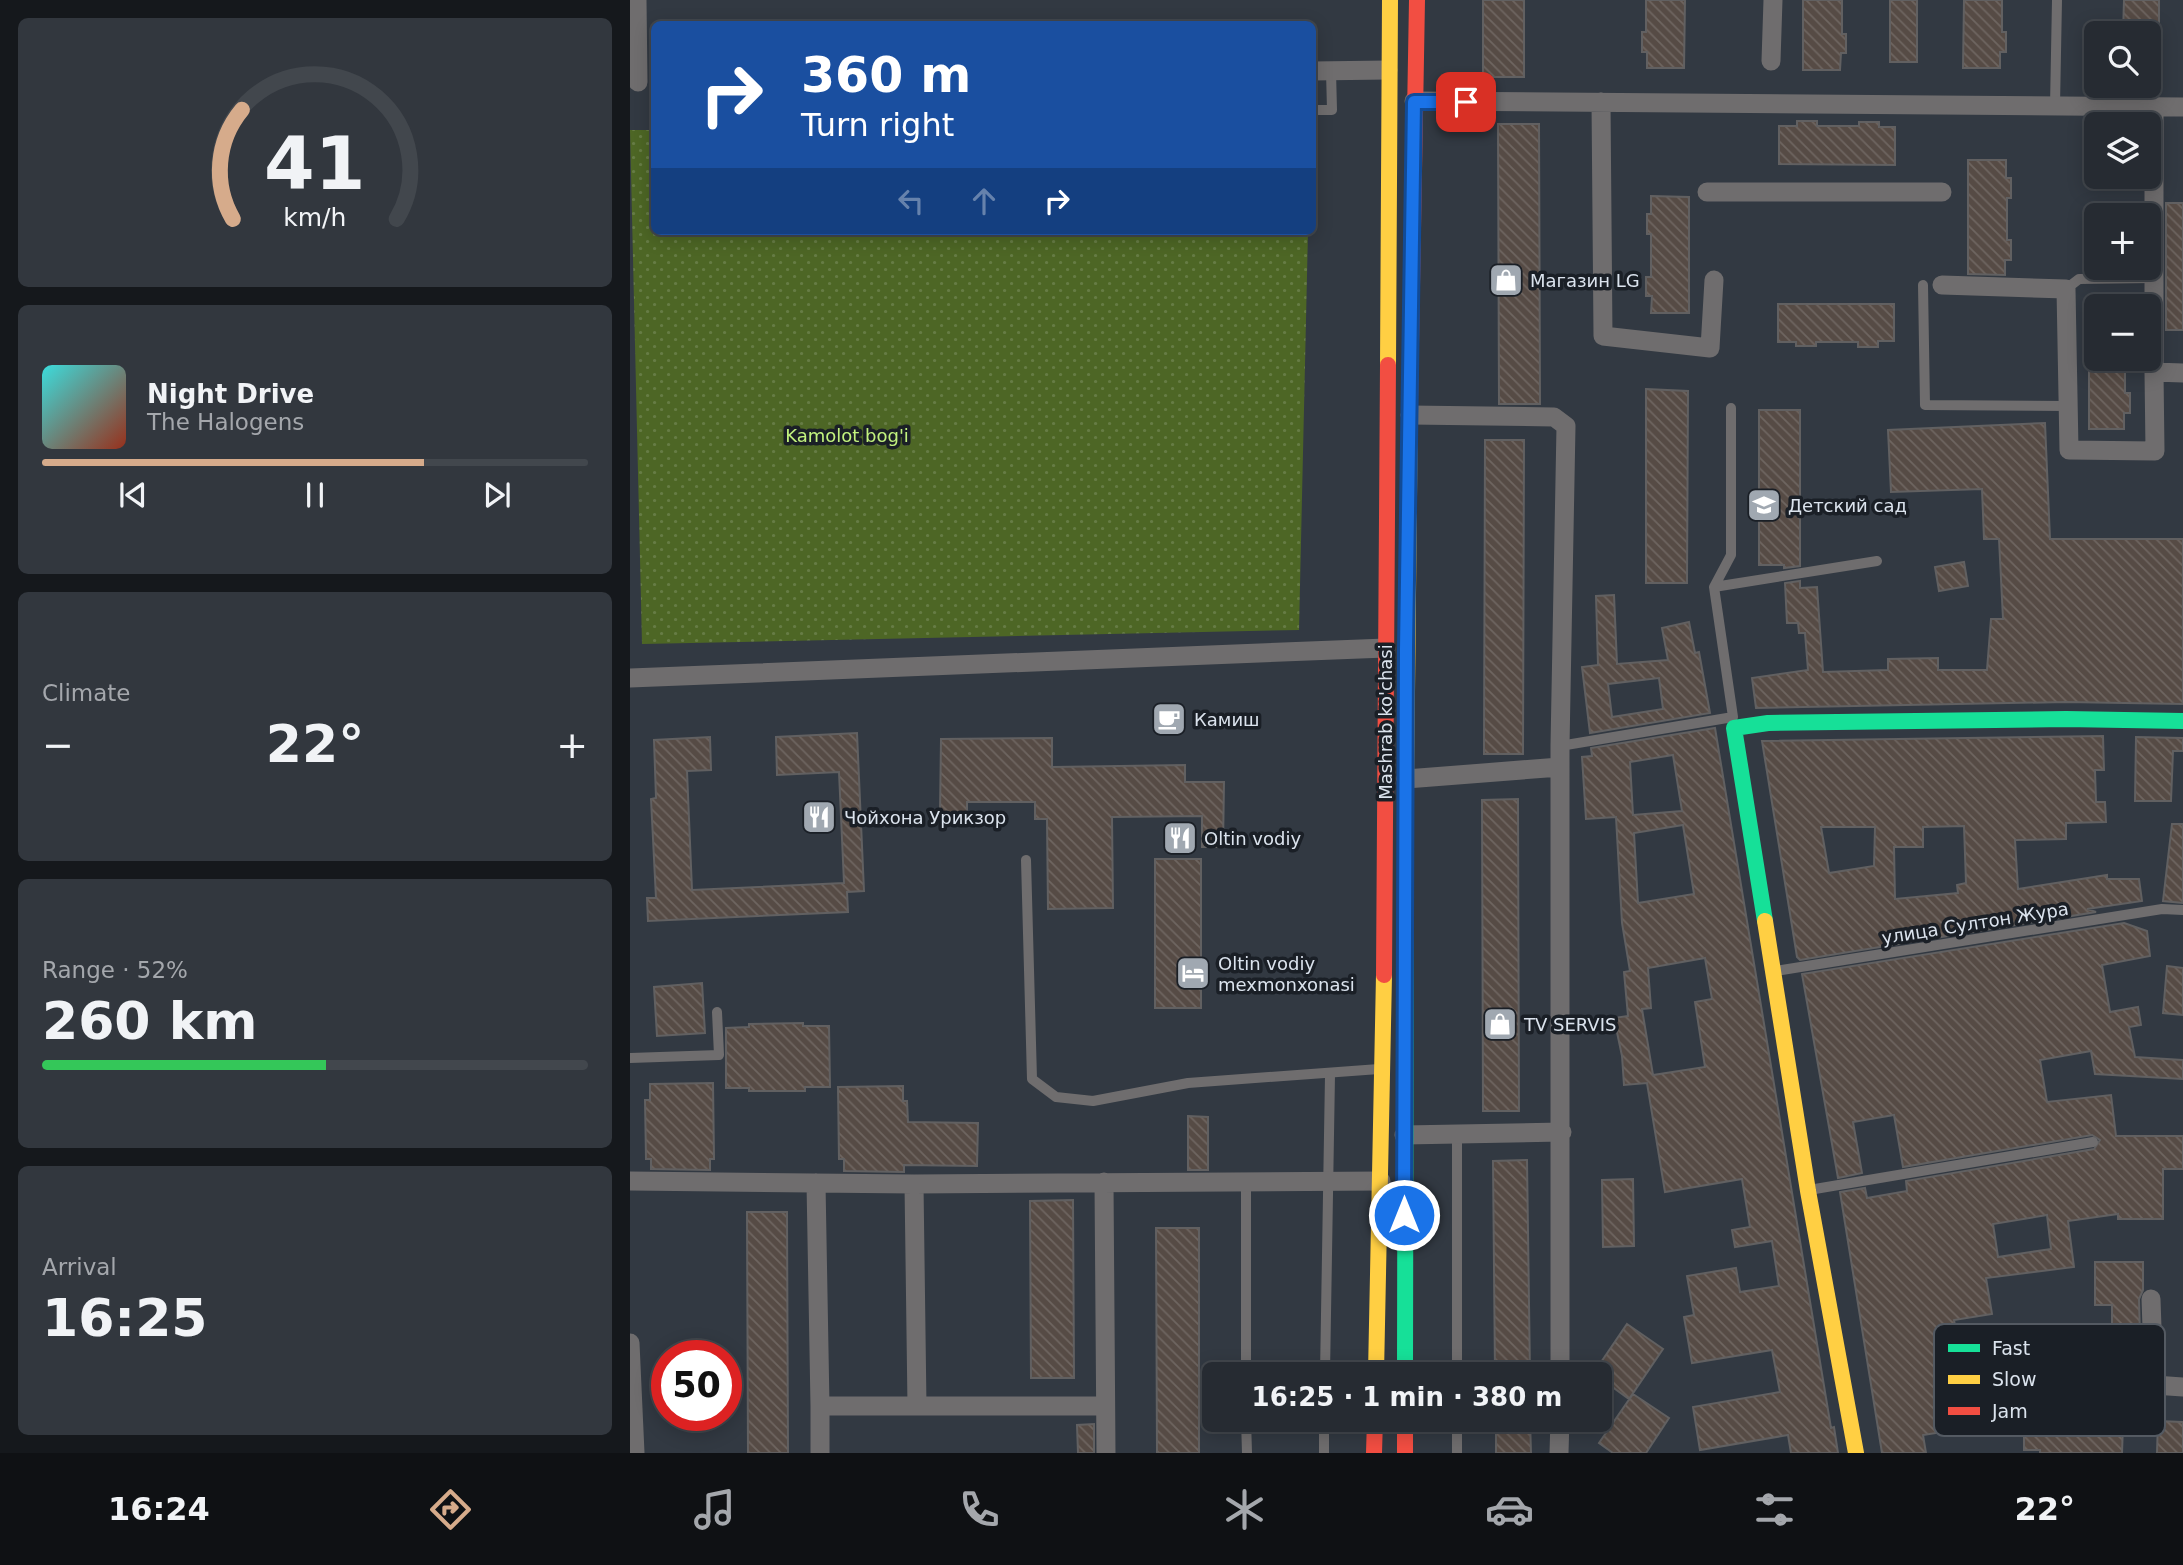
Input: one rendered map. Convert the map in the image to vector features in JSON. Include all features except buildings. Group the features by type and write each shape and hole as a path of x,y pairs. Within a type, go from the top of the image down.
{"main road":[{"name":"Mashrab ko'chasi","path":"1376,1362 1384,992 1390,0"},
{"name":"Mashrab ko'chasi","path":"1405,1362 1403,992 1417,0"},
{"path":"1856,1453 1808,1191 1734,723 2066,719 2183,721"},
{"path":"1384,992 1403,992"},
{"path":"1374,1453 1375,1432"},
{"path":"1405,1432 1405,1453"}],"street":[{"path":"1771,61 1773,0"},
{"path":"639,2 634,29 641,82"},
{"path":"1322,71 1388,69"},
{"path":"1414,102 2183,107"},
{"path":"1601,102 1603,337 1710,348 1714,280"},
{"path":"2154,107 2154,203"},
{"path":"1707,192 1942,192"},
{"path":"1933,285 2066,289 2069,450 2155,451 2154,280"},
{"path":"2154,372 2183,373"},
{"path":"1410,415 1554,417 1566,426 1560,746 1560,1362"},
{"path":"630,678 1386,648"},
{"path":"1406,779 1560,767"},
{"path":"1404,1135 1562,1132"},
{"path":"630,1181 914,1184 1381,1181"},
{"path":"1104,1182 1106,1453"},
{"path":"816,1183 820,1453"},
{"path":"914,1184 917,1406"},
{"path":"2151,1299 2152,1324"},
{"path":"630,1343 631,1417 635,1453"},
{"path":"2165,1386 2183,1387"},
{"path":"820,1406 1105,1406"},
{"path":"1559,1453 1560,1432"}],"lane":[{"path":"2056,106 2057,0"},
{"path":"1316,110 1332,110 1322,71"},
{"path":"2066,289 2079,279 2084,279"},
{"path":"1933,285 1925,405 2067,405"},
{"path":"1560,746 1734,723 1714,587 1731,555 1731,408"},
{"path":"1714,587 1877,561"},
{"path":"1026,860 1031,1079 1056,1097 1093,1101 1188,1083 1330,1075 1382,1069"},
{"name":"улица Султон Жура","path":"1772,972 2162,909 2183,911"},
{"path":"630,1058 719,1055 717,1012"},
{"path":"1325,1362 1330,1075"},
{"path":"1457,1134 1457,1362"},
{"path":"1808,1191 2092,1142"},
{"path":"1246,1182 1246,1362"},
{"path":"1246,1432 1247,1453"},
{"path":"1324,1432 1324,1453"},
{"path":"1457,1432 1457,1453"}],"green space":[{"name":"Kamolot bog'i","path":"630,130 651,130 651,235 1308,235 1299,630 642,644"}],"traffic: fast":[{"path":"1765,921 1734,728 1768,723 2066,719 2183,721"},
{"path":"1405,1362 1406,789"}],"traffic: slow":[{"path":"1388,365 1390,0"},
{"path":"1406,789 1410,401"},
{"path":"1765,921 1808,1191 1856,1453"},
{"path":"1376,1362 1384,975"}],"traffic: jam":[{"path":"1410,401 1417,0"},
{"path":"1384,975 1388,365"},
{"path":"1374,1453 1375,1432"},
{"path":"1405,1432 1405,1453"}],"place":[{"name":"Магазин LG","path":"1506,280"},
{"name":"Детский сад","path":"1764,505"},
{"name":"Камиш","path":"1169,719"},
{"name":"Чойхона Урикзор","path":"819,817"},
{"name":"Oltin vodiy","path":"1180,838"},
{"name":"Oltin vodiy mexmonxonasi","path":"1193,973"},
{"name":"TV SERVIS","path":"1500,1024"}],"route":[{"path":"1404,1215 1406,649 1414,102 1466,102"}]}
